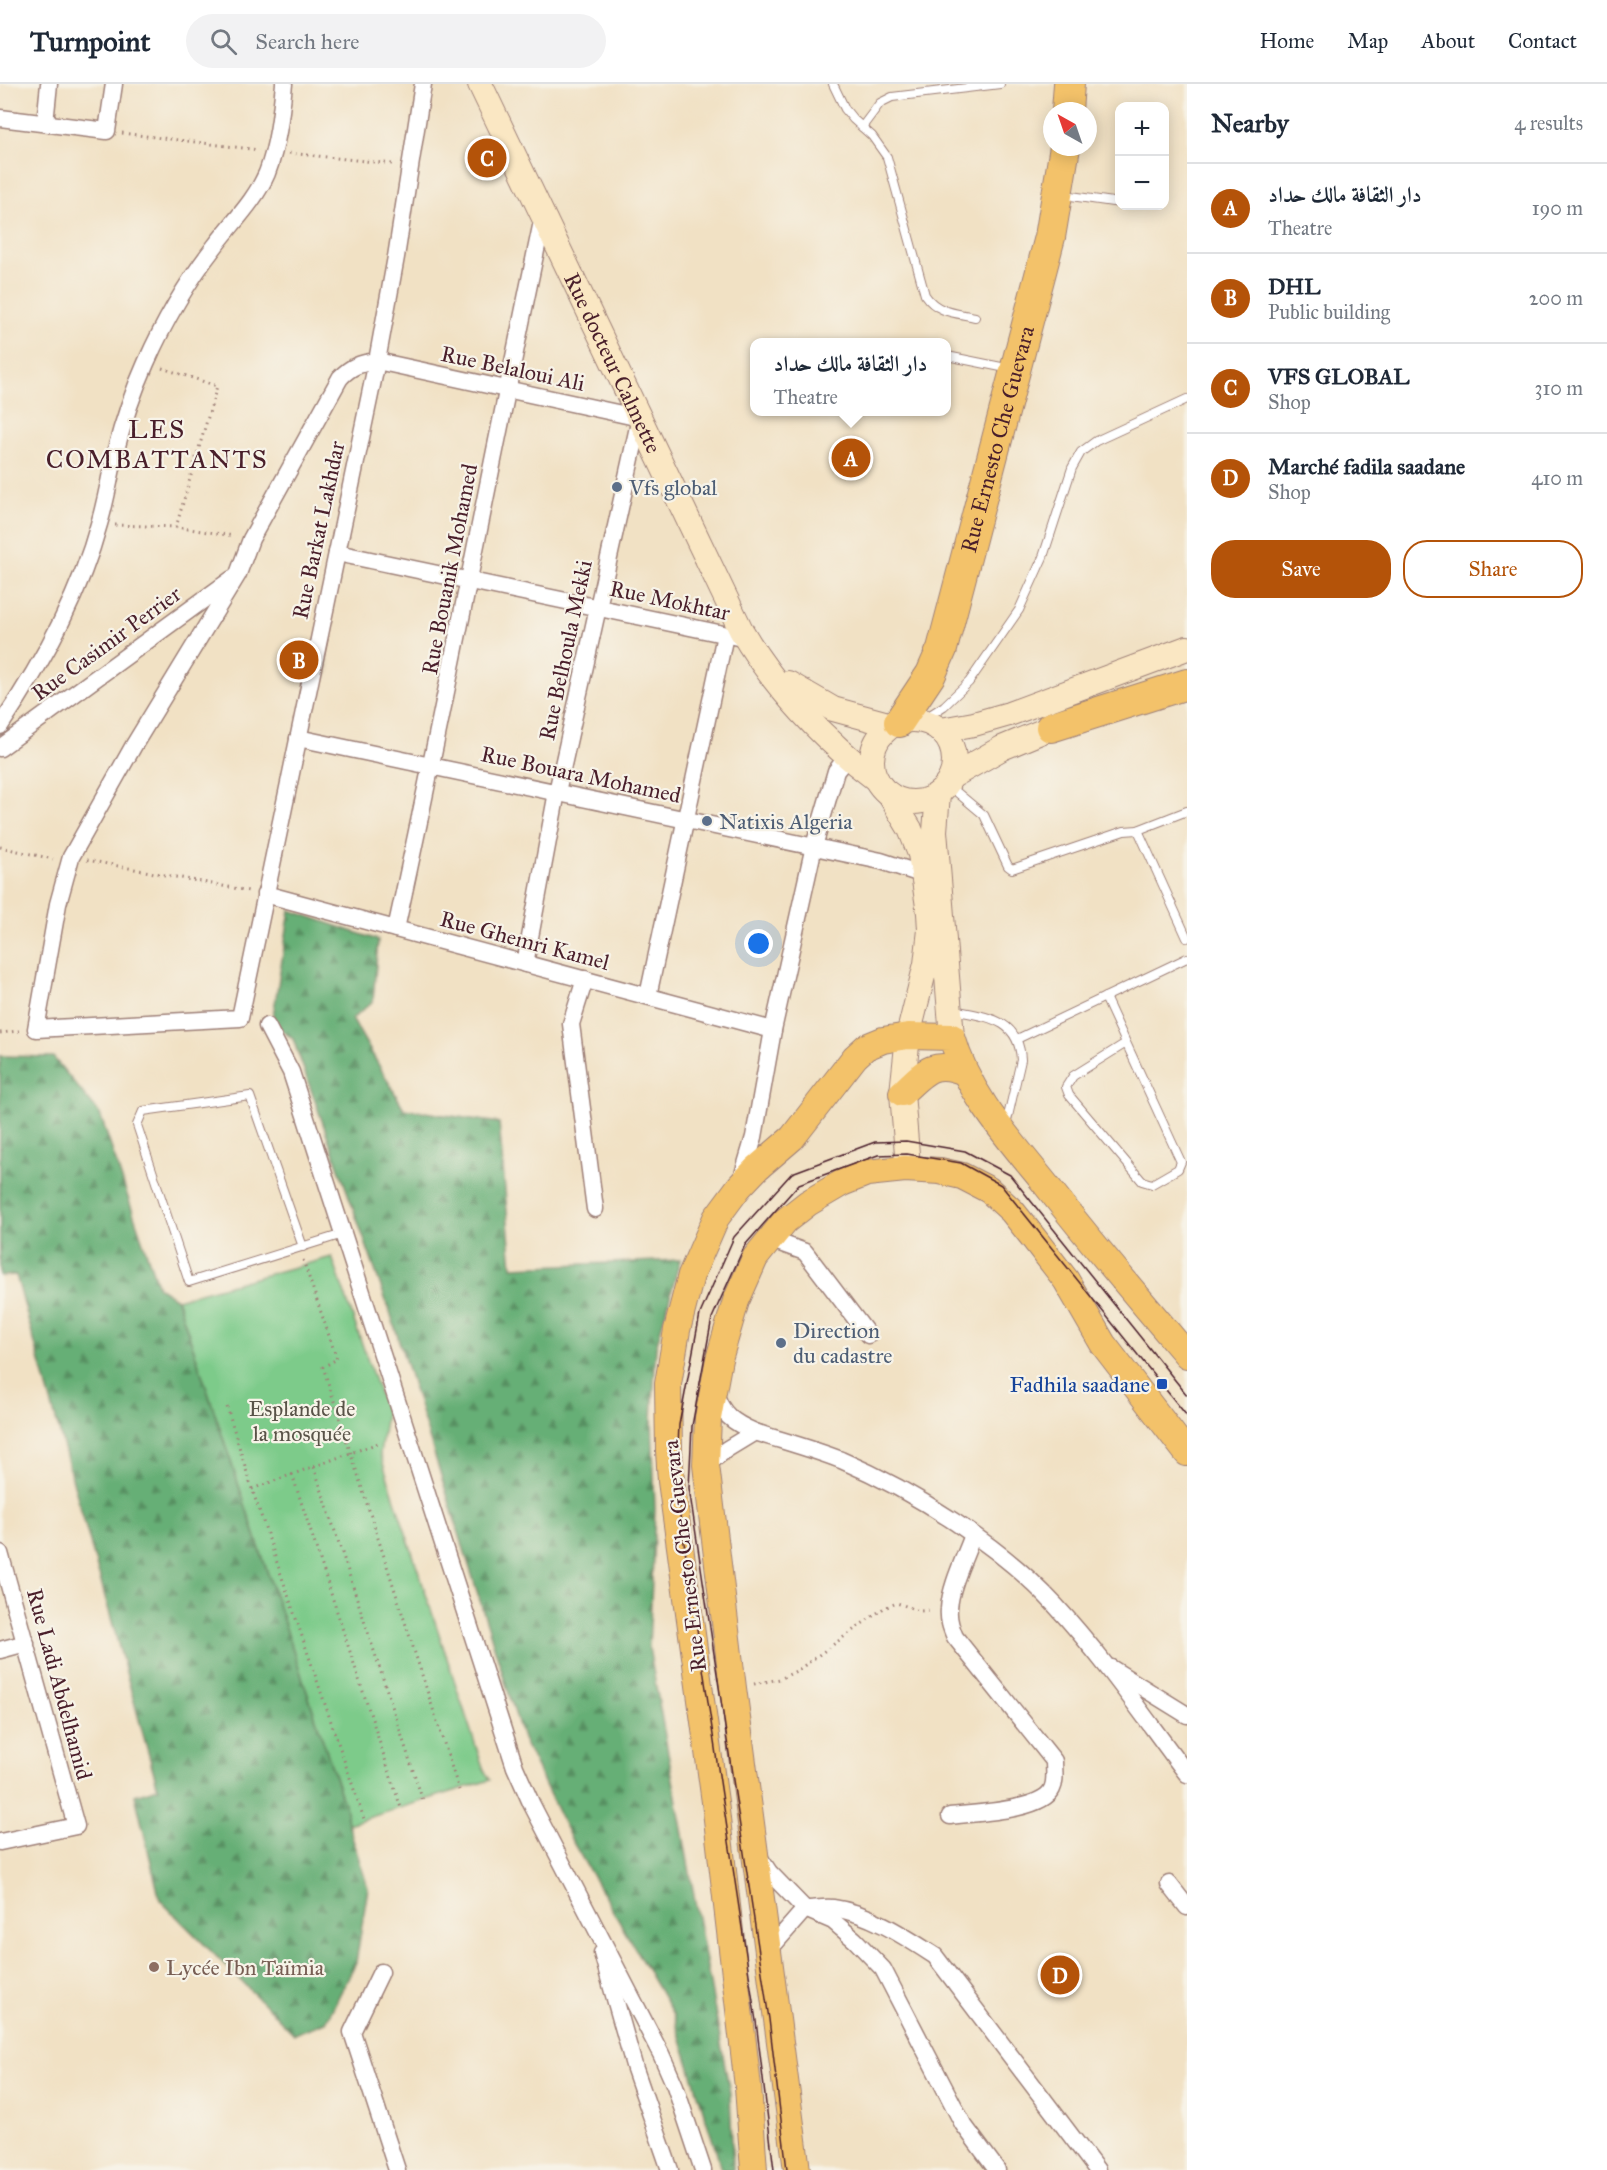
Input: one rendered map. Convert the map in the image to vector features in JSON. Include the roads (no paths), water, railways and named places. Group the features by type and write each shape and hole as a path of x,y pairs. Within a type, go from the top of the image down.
{"highway":[{"path":"1068,102 1069,84"},
{"name":"Rue Ernesto Che Guevara","path":"914,724 942,649 1050,237 1064,156"},
{"path":"1052,727 1187,684"}],"main road":[{"name":"Rue docteur Calmette","path":"480,84 640,418 736,637 813,723 883,787"},
{"path":"905,1169 907,1154 902,1093 908,1036 926,964 930,930 924,875 915,840 873,769 872,756 875,744 882,734 914,724 974,724 1010,714 1187,648"},
{"path":"883,787 897,799 911,802 925,800 1002,748 1187,669"},
{"name":"Rue docteur Calmette","path":"768,671 833,709 914,724"},
{"path":"914,724 951,744 955,758 945,785 935,831 952,1037 964,1072 1006,1135 1103,1257 1187,1355"},
{"name":"Rue Ernesto Che Guevara","path":"754,2170 748,2087 715,1802 669,1451 668,1384 677,1330 691,1275 716,1218 739,1186 792,1138 855,1056 866,1047 883,1040 908,1036 952,1037"},
{"path":"902,1093 918,1077 932,1068 949,1066 964,1072"},
{"name":"Rue Ernesto Che Guevara","path":"797,2170 706,1465 708,1418 719,1359 736,1301 755,1258 784,1221 807,1203 842,1183 867,1173 905,1169 940,1171 962,1176 989,1191 1012,1211 1066,1280 1103,1344 1187,1453"}],"street":[{"path":"45,123 49,84"},
{"path":"0,118 107,131 114,84"},
{"path":"0,726 25,689 75,592 99,525 124,423 146,363 178,301 215,245 242,214 266,174 274,152 284,84"},
{"name":"Rue Barkat Lakhdar","path":"238,574 134,745 70,860 58,904 36,1029 240,1018 377,361 423,84"},
{"name":"Rue Bouanik Mohamed","path":"396,929 432,766 543,217"},
{"path":"238,574 250,539 340,378 354,366 377,361"},
{"name":"Rue Belaloui Ali","path":"377,361 640,418"},
{"name":"Rue Belhoula Mekki","path":"525,964 557,792 640,418"},
{"name":"Rue Mokhtar","path":"337,553 736,637"},
{"name":"Rue Casimir Perrier","path":"0,748 238,574"},
{"path":"648,996 686,819 736,637"},
{"name":"Rue Bouara Mohamed","path":"298,738 814,846 881,861 924,875"},
{"path":"739,1186 754,1137 773,1029 814,846 836,771 848,756"},
{"name":"Rue Ghemri Kamel","path":"265,894 773,1029"},
{"path":"585,980 571,1024 596,1209"},
{"path":"267,1026 291,1072 515,1767 532,1805 662,2054 703,2170"},
{"path":"769,1239 805,1252 868,1335"},
{"path":"714,1386 718,1403 730,1419 754,1432 841,1460 928,1506 973,1535 1021,1572 1054,1604 1104,1663 1187,1774"},
{"path":"706,1465 754,1432"},
{"path":"950,1816 1014,1808 1040,1801 1051,1791 1055,1776 1054,1761 955,1637 949,1623 951,1597 973,1535"},
{"name":"Rue Ladi Abdelhamid","path":"0,1553 75,1826 0,1842"},
{"path":"0,1650 26,1643"},
{"path":"1104,1663 1187,1715"},
{"path":"754,1848 769,1872 805,1909 833,1921 883,1969 963,2124 997,2170"},
{"path":"1169,1884 1187,1908"},
{"path":"769,1950 805,1909 832,1908 869,1918 904,1936 935,1956 1097,2170"},
{"path":"591,1916 635,2069 670,2170"},
{"path":"381,1972 352,2032 397,2170"}],"lane":[{"path":"833,84 845,110 872,136 887,157 925,295 930,302 945,311 975,317"},
{"path":"862,127 880,103 892,97 1000,84"},
{"path":"1059,194 1115,202"},
{"path":"951,357 1014,369"},
{"path":"914,724 944,706 969,682 1019,610 1043,557 1072,468 1081,452 1096,441 1187,399"},
{"path":"945,785 984,815 1008,866 1012,868 1124,831 1138,830 1187,812"},
{"path":"1138,830 1187,938"},
{"path":"1017,1039 1187,958"},
{"path":"1105,997 1181,1162 1178,1169 1152,1184 1142,1181 1069,1095 1066,1087 1073,1076 1126,1043"},
{"path":"951,1009 1002,1023 1017,1039 1021,1060 1010,1102 1006,1135"},
{"path":"301,1247 250,1096 143,1112 137,1125 189,1282 343,1234"}],"tram line":[{"path":"774,2170 756,2021 676,1489 679,1425 700,1314 734,1237 792,1173 875,1142 906,1141 965,1151 1010,1175 1187,1395"},
{"path":"787,2170 769,2019 689,1488 692,1426 712,1318 745,1245 799,1184 878,1155 907,1154 961,1163 1001,1185 1187,1416"}],"place":[{"name":"VFS GLOBAL","path":"487,158"},
{"name":"دار الثقافة مالك حداد","path":"851,458"},
{"name":"Vfs global","path":"617,487"},
{"name":"DHL","path":"299,660"},
{"name":"Natixis Algeria","path":"707,821"},
{"name":"Direction du cadastre","path":"781,1343"},
{"name":"Fadhila saadane","path":"1162,1384"},
{"name":"Lycée Ibn Taïmia","path":"154,1967"},
{"name":"Marché fadila saadane","path":"1060,1975"}],"district":[{"name":"LES COMBATTANTS","path":"157,444"}],"park label":[{"name":"Esplande de la mosquée","path":"302,1420"}]}
